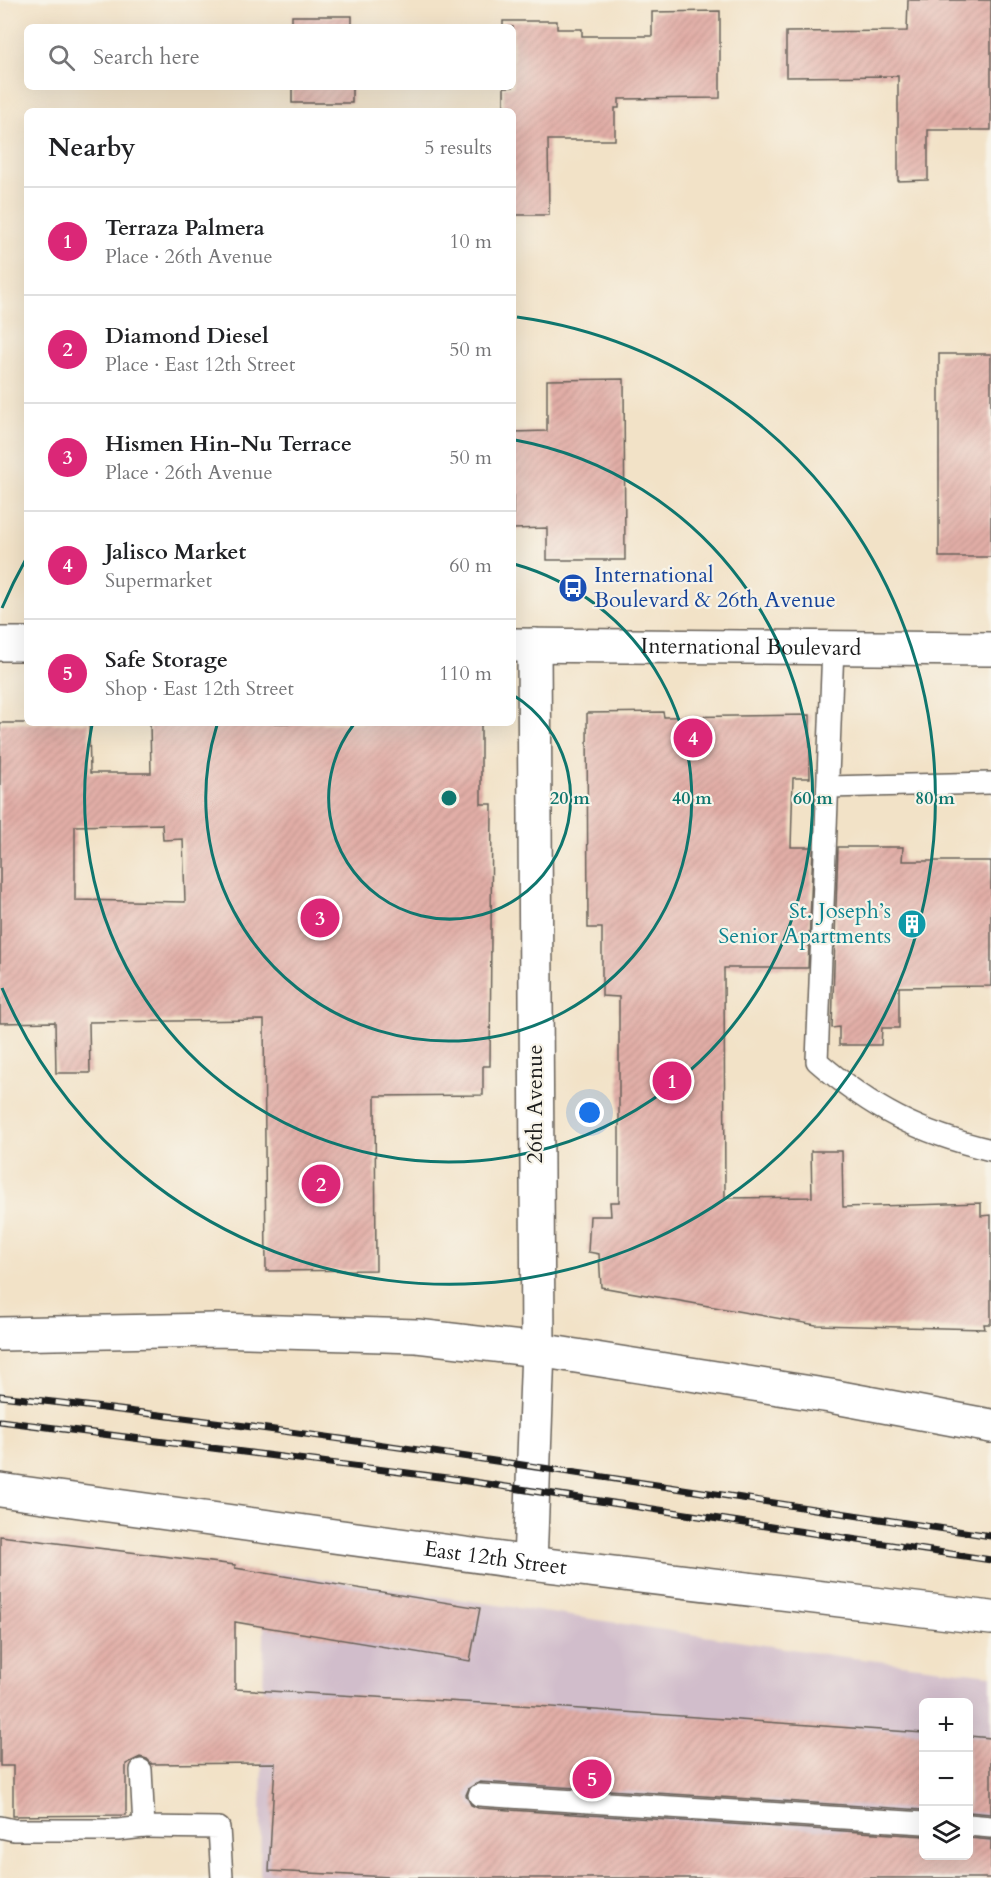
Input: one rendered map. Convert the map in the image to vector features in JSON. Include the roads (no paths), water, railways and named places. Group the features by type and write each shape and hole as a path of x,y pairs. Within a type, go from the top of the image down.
{"main road":[{"path":"0,644 24,644"},
{"name":"International Boulevard","path":"523,645 991,649"},
{"name":"26th Avenue","path":"523,645 538,1350 530,1563"},
{"path":"0,1334 216,1330 417,1336 538,1350 830,1396 991,1426"},
{"name":"East 12th Street","path":"0,1490 530,1563 991,1618"}],"lane":[{"path":"833,647 817,1060 853,1092 898,1119 957,1142 991,1150"},
{"path":"828,787 991,783"},
{"path":"141,1770 144,1827"},
{"path":"480,1795 919,1822"},
{"path":"973,1825 991,1827"},
{"path":"0,1827 14,1830 219,1828 222,1878"}],"railway":[{"path":"0,1396 372,1443 991,1536"},
{"path":"0,1421 447,1478 991,1560"}],"place":[{"name":"International Boulevard & 26th Avenue","path":"573,588"},
{"name":"Jalisco Market","path":"693,738"},
{"name":"Hismen Hin-Nu Terrace","path":"320,918"},
{"name":"St. Joseph’s Senior Apartments","path":"912,924"},
{"name":"Terraza Palmera","path":"672,1081"},
{"name":"Diamond Diesel","path":"321,1184"},
{"name":"Safe Storage","path":"592,1779"}]}
